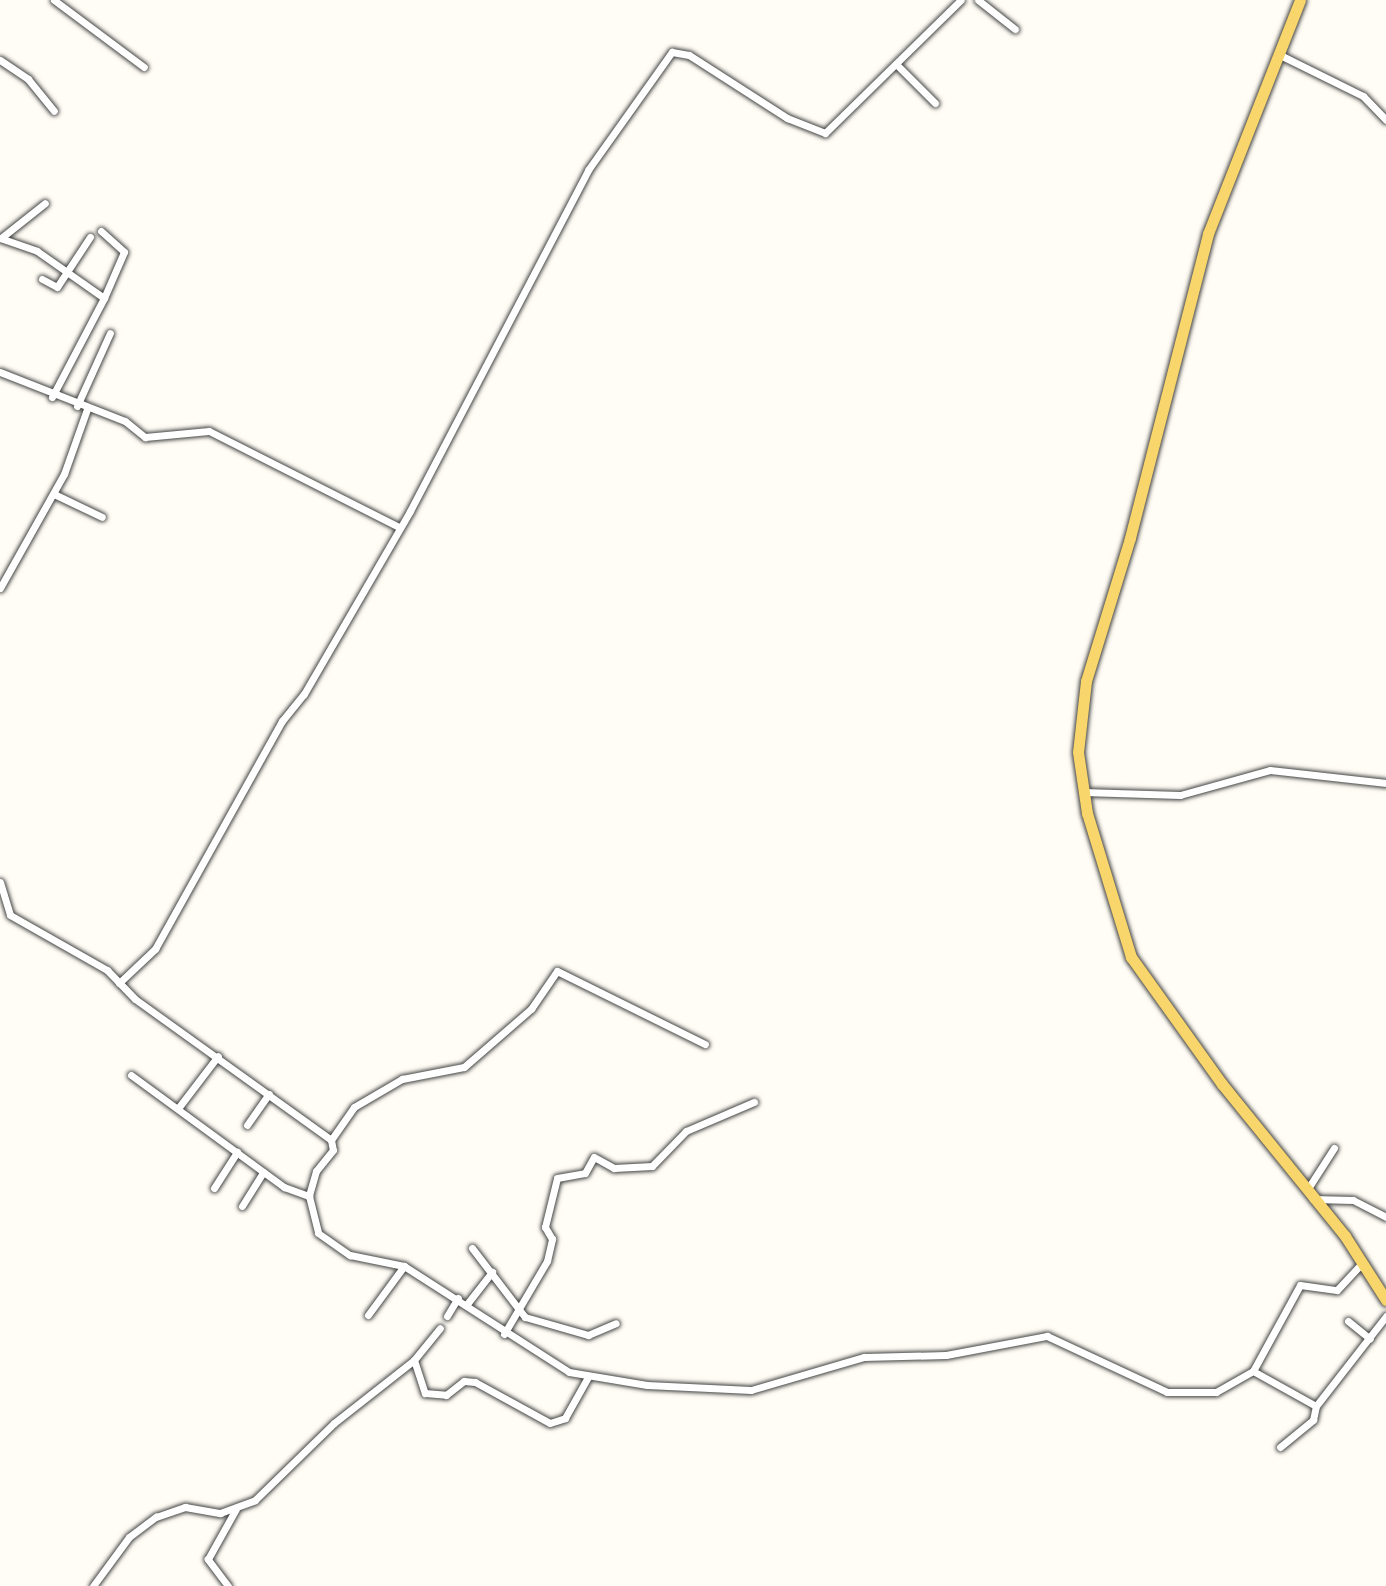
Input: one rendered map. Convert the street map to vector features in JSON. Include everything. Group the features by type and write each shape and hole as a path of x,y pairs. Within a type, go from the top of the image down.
{"main road":[{"path":"1300,0 1208,234 1130,538 1086,681 1078,743 1083,792 1131,957 1363,1262 1386,1300"}],"street":[{"path":"54,0 144,67"},
{"path":"119,983 151,957 399,527 588,170 672,52 689,55 822,134 899,67 961,0"},
{"path":"978,0 1015,29"},
{"path":"1278,54 1363,96 1386,120"},
{"path":"0,60 28,79 54,111"},
{"path":"899,67 935,103"},
{"path":"0,238 45,203"},
{"path":"52,397 104,298 124,252 101,231"},
{"path":"42,279 57,287 90,237"},
{"path":"0,238 23,243 104,298"},
{"path":"77,406 110,333"},
{"path":"0,372 52,397 125,421 145,437 209,431 399,527"},
{"path":"0,588 54,494 87,409"},
{"path":"54,494 102,517"},
{"path":"1083,792 1180,795 1270,770 1386,783"},
{"path":"0,882 10,915 119,983 331,1140 333,1150 316,1171 309,1196 314,1228 337,1248 404,1266 467,1304 504,1334 550,1364 588,1377 751,1390 864,1357 946,1355 1040,1336 1167,1392 1216,1392 1253,1371 1303,1283 1337,1290 1363,1262"},
{"path":"331,1140 354,1107 402,1079 464,1067 531,1009 557,971 705,1044"},
{"path":"179,1107 218,1056"},
{"path":"131,1075 179,1107 263,1172 309,1196"},
{"path":"247,1125 269,1094"},
{"path":"504,1334 550,1251 545,1229 557,1178 585,1173 596,1157 614,1168 652,1166 686,1131 754,1102"},
{"path":"1334,1148 1310,1196 1353,1200 1386,1217"},
{"path":"214,1188 237,1152"},
{"path":"242,1206 263,1172"},
{"path":"472,1248 518,1312 577,1334 616,1323"},
{"path":"368,1315 404,1266"},
{"path":"467,1304 492,1272"},
{"path":"447,1316 458,1298"},
{"path":"1280,1447 1313,1420 1316,1406 1386,1316"},
{"path":"1348,1321 1370,1339"},
{"path":"228,1586 208,1559 236,1509 281,1479 334,1423 414,1360 440,1328"},
{"path":"414,1360 425,1393 446,1395 464,1381 475,1382 550,1423 565,1418 588,1377"},
{"path":"1253,1371 1316,1406"},
{"path":"93,1586 129,1537 156,1517 185,1507 236,1509"}]}
